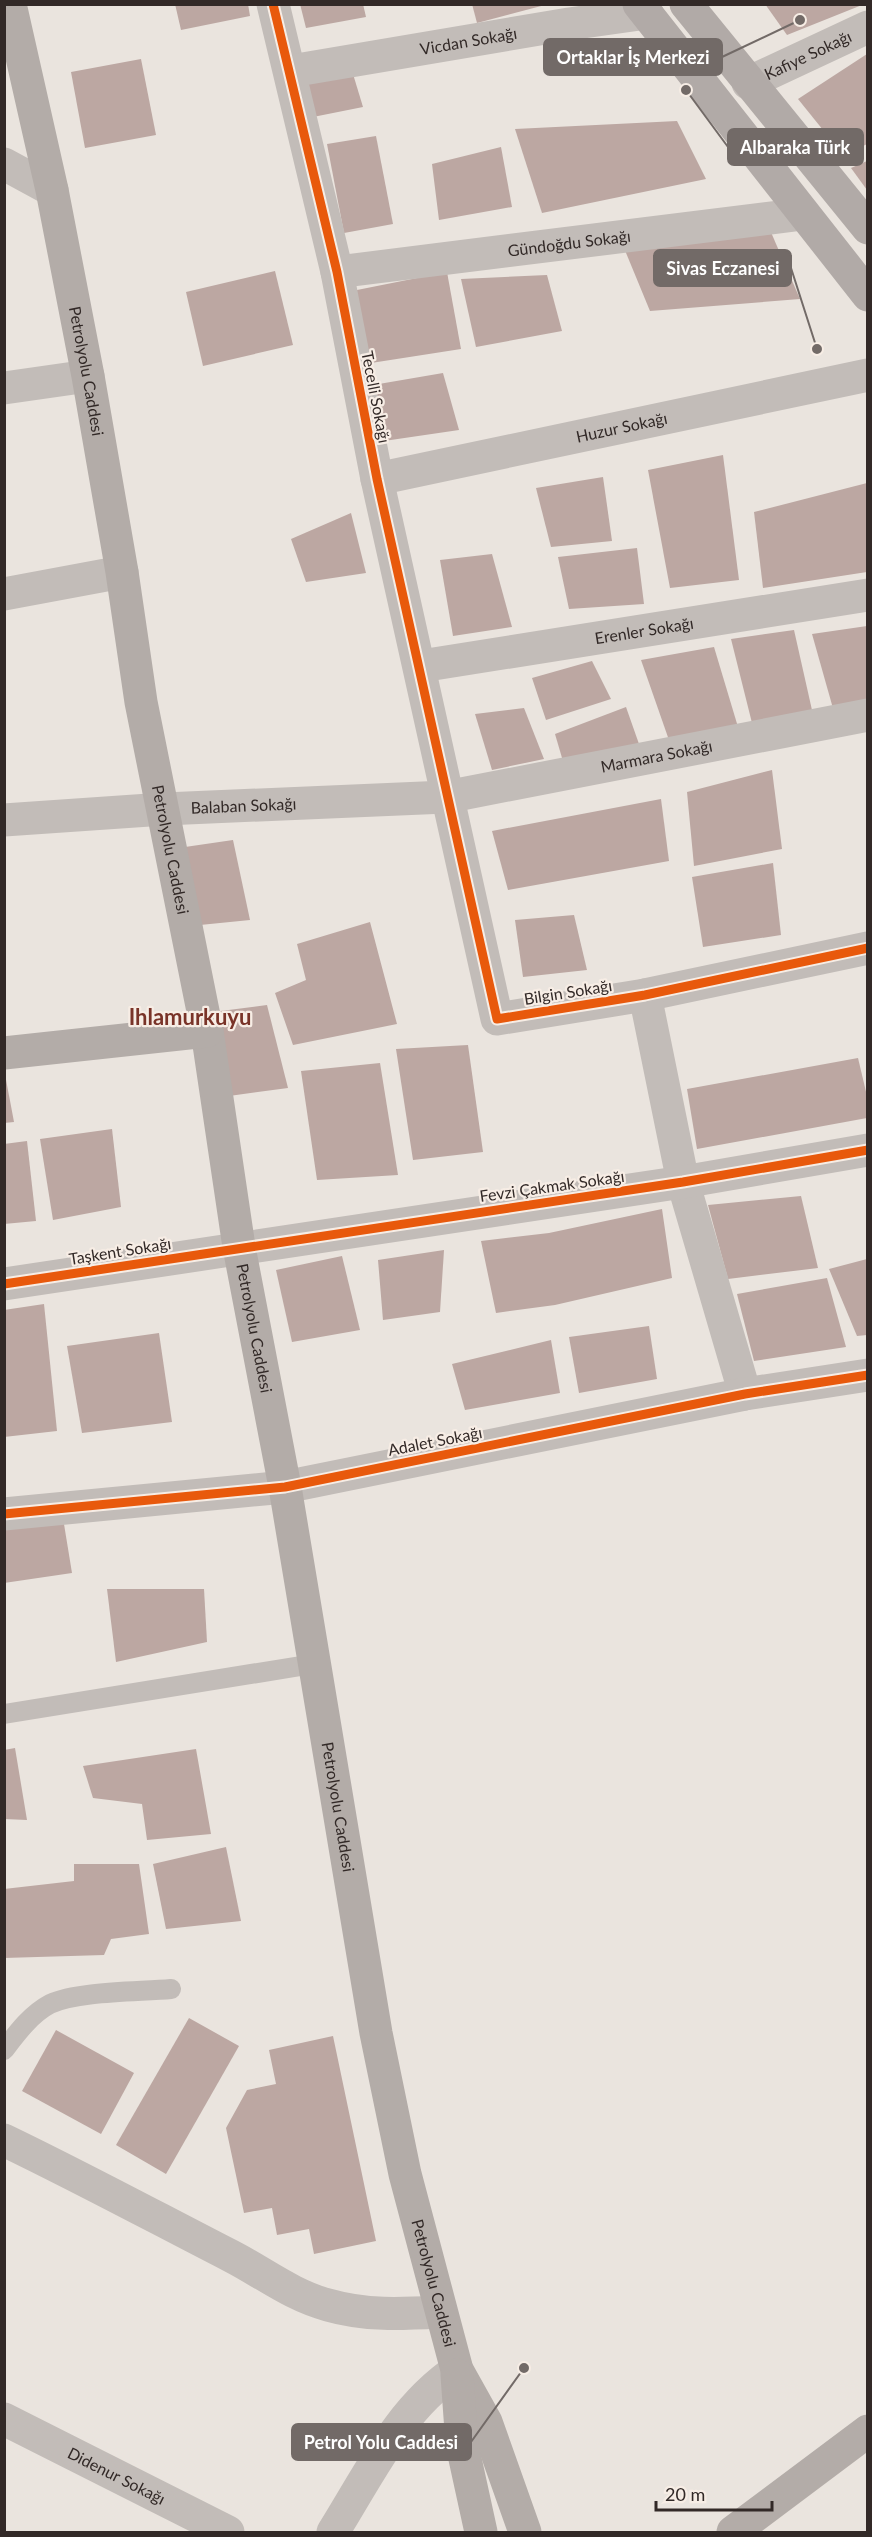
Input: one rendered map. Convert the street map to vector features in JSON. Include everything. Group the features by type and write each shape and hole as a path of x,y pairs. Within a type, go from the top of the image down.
{"main road":[{"name":"Petrolyolu Caddesi","path":"10,4 52,190 88,376 122,572 141,702 207,1031 239,1247 285,1487 376,2033 405,2174 457,2370 486,2422 525,2532"},
{"path":"686,4 867,228"},
{"path":"643,9 867,295"},
{"path":"4,1053 207,1031"},
{"path":"457,2370 462,2445 481,2532"},
{"path":"733,2532 867,2431"}],"street":[{"name":"Tecelli Sokağı","path":"273,4 291,71 337,272 377,479 421,666 446,796"},
{"name":"Vicdan Sokağı","path":"291,71 569,24 643,9"},
{"name":"Kafiye Sokağı","path":"748,83 867,27"},
{"path":"4,164 52,190"},
{"name":"Gündoğdu Sokağı","path":"337,272 803,214"},
{"name":"Huzur Sokağı","path":"377,479 867,375"},
{"path":"4,388 88,376"},
{"path":"4,594 122,572"},
{"name":"Erenler Sokağı","path":"421,666 867,595"},
{"name":"Marmara Sokağı","path":"446,796 867,715"},
{"name":"Balaban Sokağı","path":"4,820 164,809 446,796"},
{"name":"Bilgin Sokağı","path":"446,796 497,1019 645,995 867,948"},
{"path":"645,995 683,1182 746,1394"},
{"name":"Fevzi Çakmak Sokağı","path":"239,1247 683,1182 867,1150"},
{"name":"Taşkent Sokağı","path":"4,1284 239,1247"},
{"name":"Adalet Sokağı","path":"4,1514 285,1487 746,1394 867,1375"},
{"path":"4,2139 238,2260 280,2287 327,2305 363,2313 390,2315 440,2312"},
{"path":"333,2532 405,2418 432,2387 457,2370"},
{"name":"Didenur Sokağı","path":"4,2419 228,2532"}],"lane":[{"path":"4,1714 313,1664"},
{"path":"4,2050 31,2018 50,2004 71,1998 171,1989"}],"building":[{"path":"175,4 248,4 250,16 181,30"},
{"path":"300,4 363,4 366,17 306,28"},
{"path":"472,4 545,4 545,5 477,23"},
{"path":"765,4 862,4 862,5 787,35"},
{"path":"867,54 867,144 844,156 798,99"},
{"path":"141,59 156,135 85,148 71,72"},
{"path":"353,74 363,107 313,117 303,81"},
{"path":"677,121 706,179 542,213 515,129"},
{"path":"376,136 393,224 344,233 327,144"},
{"path":"501,147 512,207 439,220 432,164"},
{"path":"867,161 867,190 851,168"},
{"path":"770,230 800,299 650,311 624,248"},
{"path":"275,271 293,345 203,366 186,292"},
{"path":"447,272 461,349 371,363 352,291"},
{"path":"547,275 562,331 476,347 461,279"},
{"path":"443,373 459,430 384,441 373,385"},
{"path":"723,455 739,580 670,588 648,470"},
{"path":"603,477 612,541 551,547 536,488"},
{"path":"867,483 867,572 763,588 754,512"},
{"path":"351,513 366,573 306,582 291,539"},
{"path":"637,548 644,604 569,609 558,557"},
{"path":"492,554 512,627 453,636 440,560"},
{"path":"867,626 867,710 836,719 812,634"},
{"path":"794,630 814,719 754,731 731,639"},
{"path":"714,647 738,727 670,743 641,660"},
{"path":"592,661 611,699 546,720 532,678"},
{"path":"626,707 639,744 565,768 555,734"},
{"path":"524,708 544,759 492,770 475,714"},
{"path":"772,770 782,849 694,866 687,792"},
{"path":"661,799 669,861 508,890 492,831"},
{"path":"233,840 250,920 200,925 185,847"},
{"path":"773,863 781,935 703,947 692,877"},
{"path":"574,915 587,970 523,977 515,920"},
{"path":"370,922 397,1024 293,1045 275,993 306,980 297,944"},
{"path":"267,1005 288,1088 229,1096 213,1012"},
{"path":"468,1045 483,1152 413,1160 396,1049"},
{"path":"858,1058 867,1096 867,1118 697,1149 687,1089"},
{"path":"380,1063 398,1175 317,1180 301,1071"},
{"path":"4,1069 14,1122 4,1123"},
{"path":"112,1129 121,1207 53,1220 40,1139"},
{"path":"27,1141 36,1221 4,1224 4,1144"},
{"path":"801,1196 818,1268 728,1279 708,1205"},
{"path":"662,1209 672,1278 555,1305 496,1313 481,1241 549,1233"},
{"path":"444,1250 440,1312 383,1320 378,1260"},
{"path":"342,1256 360,1330 292,1342 276,1270"},
{"path":"867,1259 867,1335 857,1336 829,1269"},
{"path":"827,1278 846,1347 754,1361 737,1294"},
{"path":"44,1304 57,1431 4,1437 4,1310"},
{"path":"649,1326 657,1379 579,1393 569,1337"},
{"path":"159,1333 172,1422 82,1433 67,1346"},
{"path":"551,1340 560,1393 465,1410 452,1364"},
{"path":"63,1518 72,1573 4,1583 4,1524"},
{"path":"107,1589 204,1589 207,1642 116,1662"},
{"path":"15,1748 27,1820 4,1819 4,1750"},
{"path":"196,1749 211,1834 147,1840 142,1804 93,1798 83,1766"},
{"path":"226,1847 241,1921 166,1929 153,1864"},
{"path":"74,1864 139,1864 149,1934 111,1939 104,1955 4,1958 4,1889 74,1881"},
{"path":"189,2018 239,2046 166,2174 116,2145"},
{"path":"56,2030 134,2073 101,2134 22,2091"},
{"path":"333,2036 376,2241 314,2254 309,2229 277,2235 272,2208 244,2213 226,2128 247,2090 276,2084 269,2050"}],"cycle path":[{"path":"273,4 337,272 377,479 497,1019 645,995 868,948"},
{"path":"4,1284 683,1182 868,1150"},
{"path":"4,1514 285,1487 745,1394 868,1375"}],"place":[{"name":"Ortaklar İş Merkezi","path":"800,20"},
{"name":"Albaraka Türk","path":"686,90"},
{"name":"Sivas Eczanesi","path":"817,349"},
{"name":"Petrol Yolu Caddesi","path":"524,2368"}],"district":[{"name":"Ihlamurkuyu","path":"190,1017"}]}
